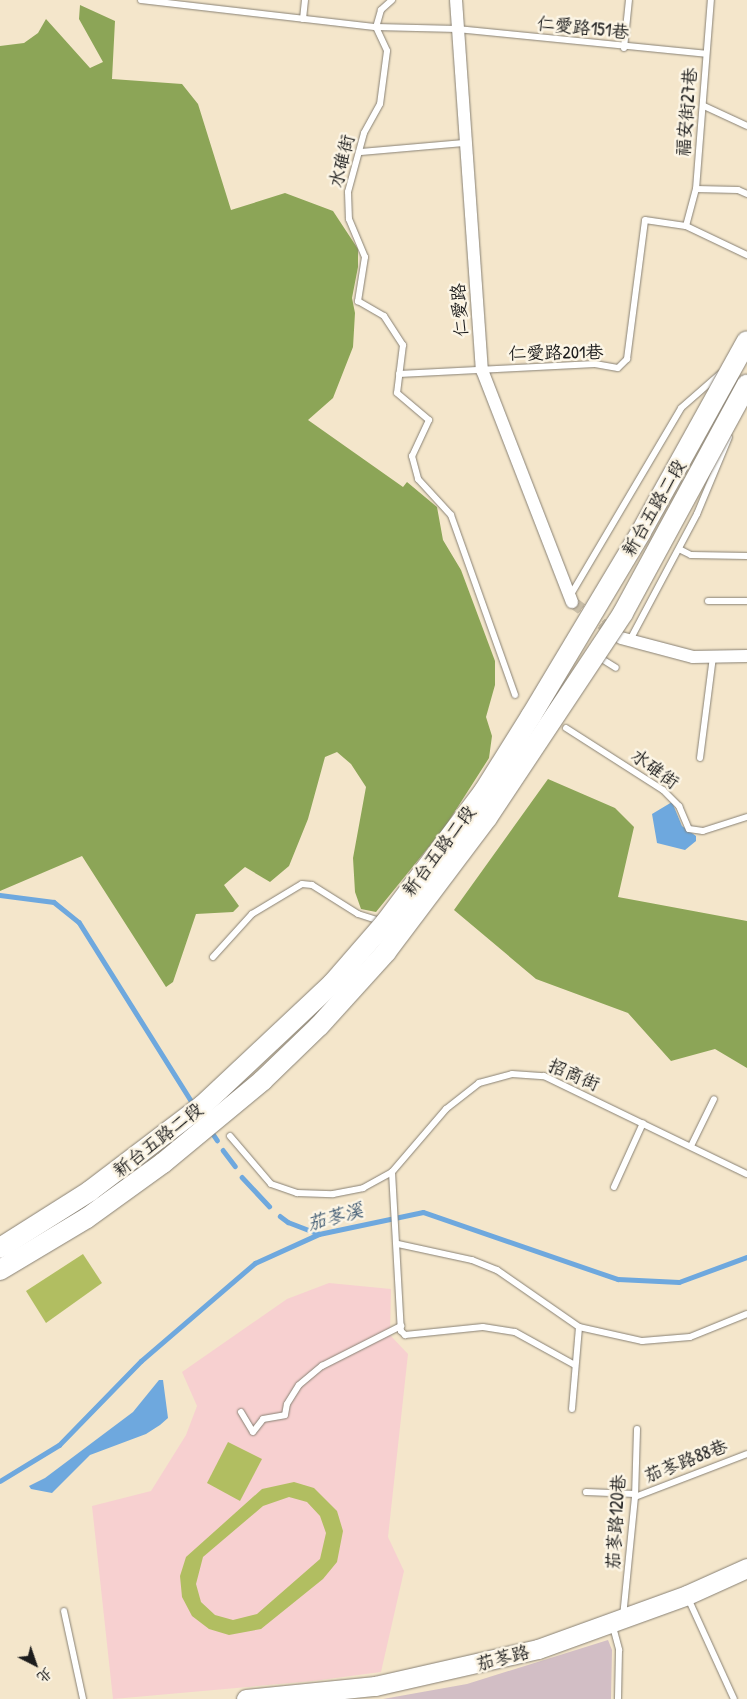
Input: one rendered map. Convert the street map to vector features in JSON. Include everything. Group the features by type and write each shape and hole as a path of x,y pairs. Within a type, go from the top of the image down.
{"main road":[{"name":"新台五路二段","path":"0,1270 87,1218 157,1155 332,984 386,923 484,791 531,716 743,349"},
{"name":"新台五路二段","path":"0,1248 157,1155 262,1081 319,1026 386,952 488,818 596,655 622,613 747,385"}],"street":[{"name":"仁愛路","path":"456,0 464,143 482,370 570,599"},
{"path":"626,639 693,657 747,656"},
{"name":"茄苳路","path":"246,1699 375,1689 538,1649 686,1595 747,1568"}],"lane":[{"name":"仁愛路151巷","path":"141,0 376,27 457,29 624,48 706,54"},
{"path":"231,9 232,0"},
{"path":"303,19 305,0"},
{"path":"376,27 381,10 392,0"},
{"path":"624,48 629,0"},
{"name":"福安街27巷","path":"686,226 696,189 711,0"},
{"name":"水碓街","path":"376,27 387,51 386,77 380,104 364,133 361,152 348,192 349,219 364,257 358,301 384,316 394,327 404,345 400,374"},
{"path":"704,106 747,126"},
{"path":"361,152 464,143"},
{"path":"696,189 738,190 747,194"},
{"name":"仁愛路201巷","path":"482,370 595,364 618,368 627,359 645,220 686,226"},
{"path":"686,226 747,255"},
{"path":"570,599 681,408 743,349"},
{"path":"482,370 400,374 397,393 429,420 412,456 418,479 451,516 516,695"},
{"path":"626,639 679,549 714,477 747,392"},
{"path":"679,549 690,555 747,556"},
{"path":"708,601 747,601"},
{"path":"596,655 616,668"},
{"path":"700,758 712,656"},
{"name":"水碓街","path":"566,728 663,790 678,806 689,829 703,831 747,817"},
{"path":"213,957 252,914 302,884 312,886 358,914 386,923"},
{"name":"招商街","path":"230,1136 271,1184 297,1193 333,1194 363,1188 392,1172 446,1109 479,1083 512,1074 544,1076 747,1174"},
{"path":"691,1146 714,1099"},
{"path":"614,1187 644,1123"},
{"path":"392,1172 392,1195 398,1244 401,1326 405,1335 483,1327 515,1332 575,1365"},
{"path":"398,1244 449,1253 497,1270 579,1327 642,1341 690,1337 747,1314"},
{"path":"241,1412 253,1432 263,1419 285,1415 287,1404 299,1385 322,1366 401,1326"},
{"path":"572,1409 579,1327"},
{"name":"茄苳路120巷","path":"617,1620 635,1495 637,1429"},
{"name":"茄苳路88巷","path":"635,1495 747,1454"},
{"path":"586,1492 635,1495"},
{"path":"686,1595 734,1699"},
{"path":"64,1611 84,1699"},
{"path":"617,1620 619,1650 618,1699"}],"shaded area":[{"path":"329,1283 391,1289 390,1335 408,1354 388,1537 404,1571 381,1672 313,1681 113,1699 92,1506 151,1491 186,1435 197,1406 182,1372 287,1299"},
{"path":"608,1640 612,1650 611,1699 383,1699 467,1684"}],"green space":[{"path":"80,5 115,21 112,79 182,84 198,104 231,210 285,193 333,211 358,249 358,267 352,298 355,313 353,347 333,398 308,420 403,487 407,482 437,507 443,540 461,570 495,661 495,685 486,717 492,736 489,758 445,827 376,912 361,909 355,892 353,858 366,787 351,764 337,752 325,757 308,819 289,866 270,882 245,867 224,885 239,906 233,912 196,914 173,982 166,987 82,856 0,891 0,46 24,43 38,33 46,19 90,68 103,62 79,19"},
{"path":"548,779 615,808 634,827 618,897 747,921 747,1068 715,1049 671,1061 628,1013 536,979 454,910"},
{"path":"83,1254 102,1283 46,1323 26,1291"},
{"path":"228,1442 262,1459 240,1501 207,1483"},
{"path":"294,1482 314,1488 337,1511 343,1531 337,1562 323,1579 261,1629 229,1635 209,1629 192,1616 182,1597 180,1576 186,1557 262,1489","holes":["289,1497 307,1502 320,1516 326,1533 320,1559 257,1614 233,1620 215,1615 201,1602 196,1584 203,1557 263,1506"]}],"water":[{"path":"672,802 682,826 696,836 696,841 685,850 657,843 652,814"},
{"path":"159,1380 163,1380 168,1418 160,1425 146,1434 90,1455 52,1493 31,1489 29,1486 45,1478 133,1412"}],"waterway":[{"path":"0,895 54,902 79,922 194,1105"},
{"path":"211,1131 217,1140"},
{"path":"223,1150 235,1166"},
{"path":"242,1177 269,1206"},
{"name":"茄苳溪","path":"0,1481 59,1445 141,1361 255,1263 319,1234 423,1212 618,1279 679,1282 747,1257"},
{"path":"280,1216 288,1222 319,1234"}],"tunnel":[{"path":"572,602 617,635"}]}
